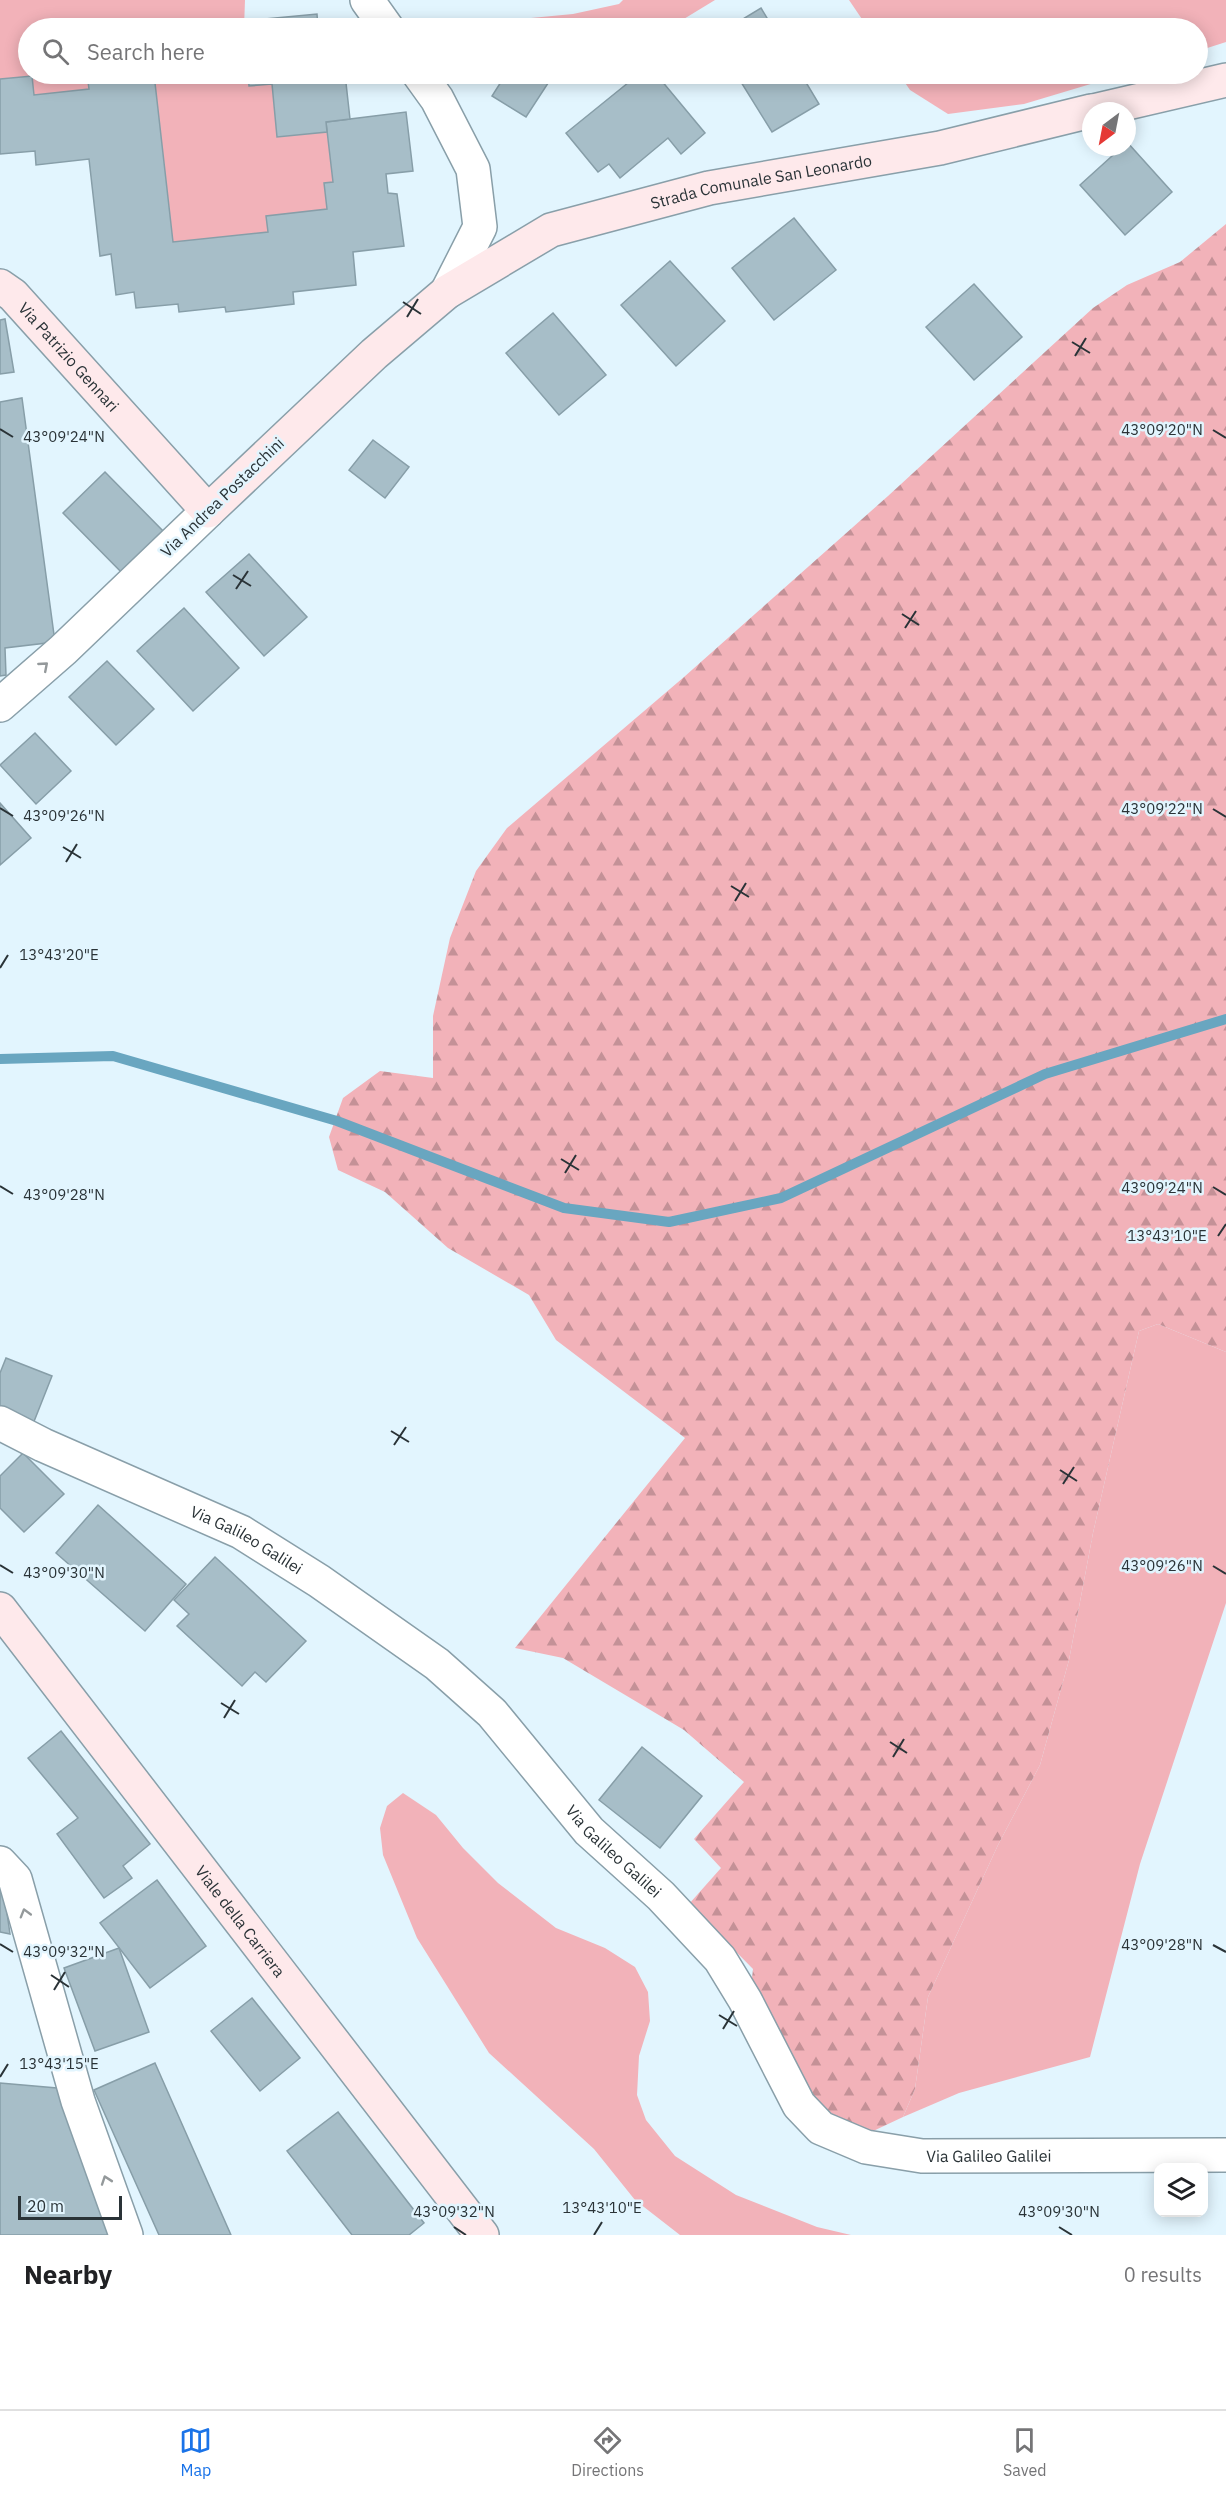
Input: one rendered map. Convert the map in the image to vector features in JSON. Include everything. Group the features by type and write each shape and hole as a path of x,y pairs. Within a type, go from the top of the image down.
{"street":[{"path":"367,0 380,18"},
{"name":"Strada Comunale San Leonardo","path":"1131,102 1226,80"},
{"path":"426,84 473,170 480,227 447,292"},
{"name":"Strada Comunale San Leonardo","path":"447,292 550,230 709,188 940,148 1082,113"},
{"name":"Via Patrizio Gennari","path":"0,286 13,295 208,511"},
{"name":"Via Andrea Postacchini","path":"0,705 63,650 374,354 447,292"},
{"name":"Via Galileo Galilei","path":"0,1423 43,1445 241,1532 319,1581 437,1664 492,1713 589,1831 661,1896 720,1959 745,2000 800,2104 821,2128 866,2147 922,2156 1226,2155"},
{"name":"Viale della Carriera","path":"0,1609 482,2235"},
{"path":"0,1863 15,1879 78,2101 126,2235"}],"green space":[{"path":"0,0 245,0 244,18 18,18 18,77 0,79"},
{"path":"623,0 715,0 685,18 531,18 573,14 619,4"},
{"path":"849,0 1226,0 1226,42 1208,48 1208,18 861,18"},
{"path":"33,84 88,84 89,89 34,95"},
{"path":"155,84 249,84 249,86 272,84 277,137 327,132 333,182 324,183 327,209 268,232 173,242"},
{"path":"906,84 1091,84 1024,104 948,114 910,90"},
{"path":"1226,224 1226,1352 1158,1324 1139,1331 1093,1533 1069,1660 1040,1765 998,1845 928,1997 915,2089 903,2117 869,2133 834,2122 809,2097 751,1987 753,1969 689,1904 721,1868 694,1839 744,1782 684,1730 563,1658 515,1648 685,1438 556,1340 529,1295 448,1248 385,1192 338,1170 329,1137 343,1098 380,1071 433,1078 433,1016 450,938 476,871 507,828 684,677 888,496 1093,308 1127,285 1180,262"},
{"path":"1158,1324 1226,1352 1226,1603 1140,1864 1090,2057 959,2093 903,2117 915,2089 928,1997 998,1845 1040,1765 1069,1660 1093,1533 1139,1331"},
{"path":"403,1793 436,1815 463,1848 498,1883 556,1928 605,1948 635,1967 648,1992 650,2021 639,2056 637,2095 646,2120 675,2156 736,2195 817,2227 851,2235 680,2235 635,2200 594,2149 489,2053 417,1938 383,1855 380,1828 387,1806"}],"building":[{"path":"761,8 767,18 744,18"},
{"path":"317,14 317,18 275,18"},
{"path":"18,77 18,84 33,84 34,95 89,89 88,84 155,84 173,242 268,232 266,216 327,209 324,183 333,182 326,122 406,112 413,171 386,174 388,193 397,194 404,246 353,252 356,285 293,292 294,304 226,312 225,307 179,312 178,304 136,308 134,292 116,295 111,254 100,256 89,159 36,165 35,151 0,154 0,79"},
{"path":"249,84 272,84 249,86"},
{"path":"272,84 346,84 350,119 326,122 327,132 277,137"},
{"path":"500,84 547,84 526,117 492,96"},
{"path":"627,84 664,84 705,133 681,154 668,138 620,178 609,164 598,172 566,133"},
{"path":"742,84 807,84 819,104 772,132"},
{"path":"1136,152 1172,192 1125,235 1080,185 1112,156 1136,156"},
{"path":"794,218 836,270 774,320 732,268"},
{"path":"670,261 725,321 676,366 621,305"},
{"path":"974,284 1022,337 974,380 926,327"},
{"path":"553,313 606,375 559,415 506,353"},
{"path":"5,319 14,372 0,374 0,320"},
{"path":"22,398 55,642 5,648 6,675 0,676 0,402"},
{"path":"373,440 409,467 385,498 349,470"},
{"path":"105,472 168,536 126,577 63,513"},
{"path":"249,554 307,617 264,656 206,592"},
{"path":"184,608 239,668 193,711 137,651"},
{"path":"107,661 154,709 116,745 69,697"},
{"path":"35,733 71,771 36,804 0,765"},
{"path":"0,803 31,838 0,865"},
{"path":"6,1358 52,1376 33,1424 0,1411 0,1373"},
{"path":"23,1453 64,1494 24,1532 0,1508 0,1476"},
{"path":"98,1505 186,1584 145,1631 56,1553"},
{"path":"215,1557 306,1641 266,1682 255,1672 242,1686 177,1626 189,1614 174,1600"},
{"path":"61,1731 150,1844 123,1866 132,1878 104,1898 57,1834 78,1818 28,1758"},
{"path":"642,1747 702,1796 660,1848 599,1800"},
{"path":"157,1880 206,1946 150,1988 100,1923"},
{"path":"0,1885 3,1885 10,1934 0,1932"},
{"path":"119,1948 149,2032 95,2051 64,1968"},
{"path":"252,1998 300,2058 260,2091 211,2031"},
{"path":"155,2063 231,2235 159,2235 94,2090"},
{"path":"0,2083 57,2088 114,2235 0,2235"},
{"path":"338,2112 424,2223 409,2235 352,2235 287,2151"}],"waterway":[{"path":"0,1059 113,1056 337,1121 564,1208 669,1222 781,1198 1045,1074 1226,1019"}]}
